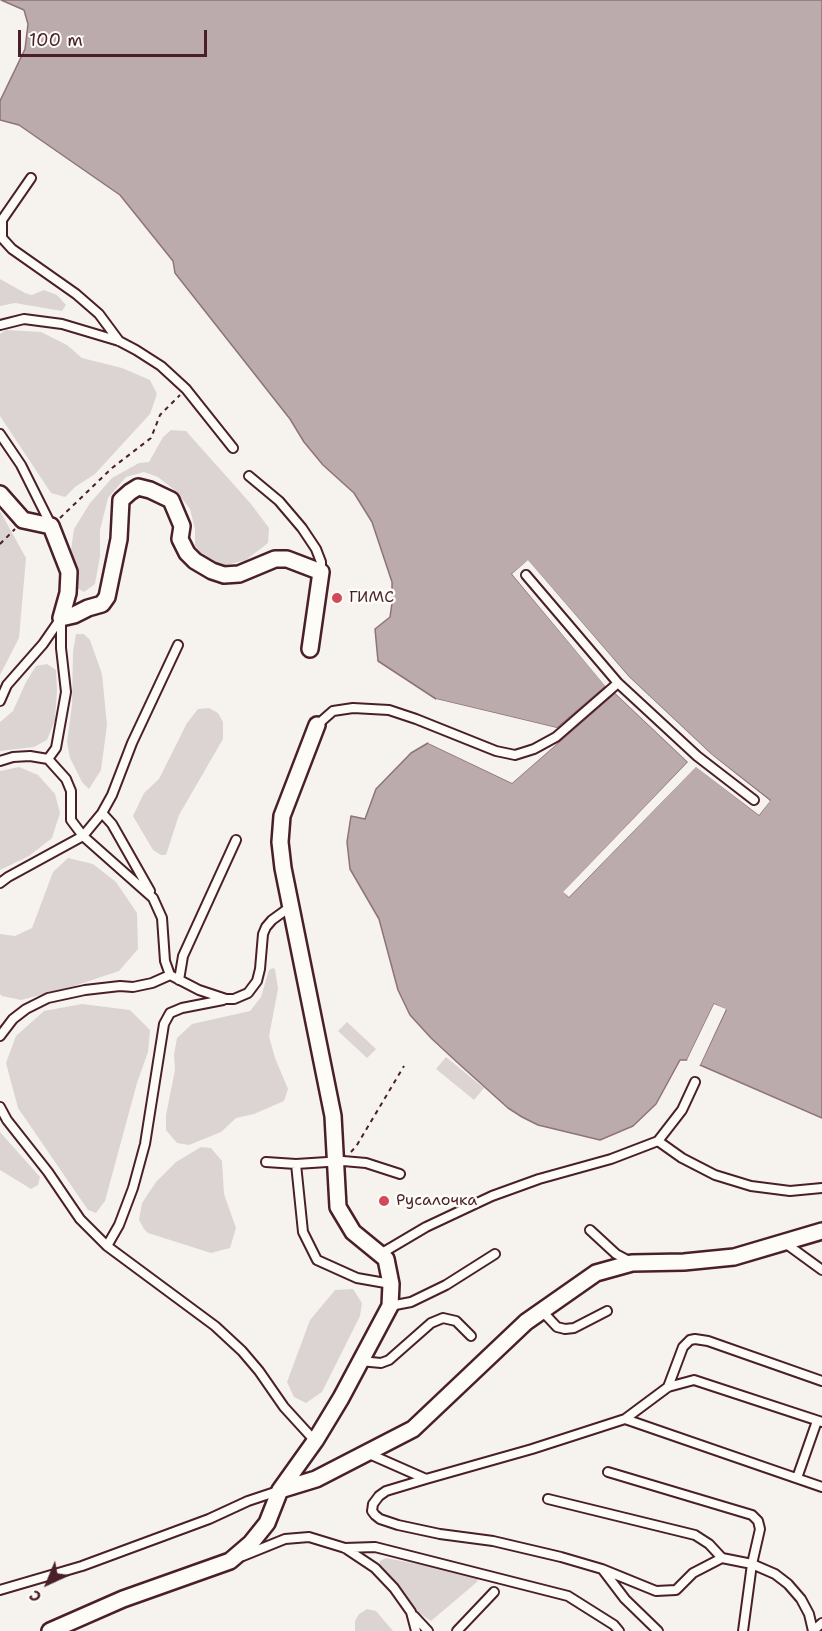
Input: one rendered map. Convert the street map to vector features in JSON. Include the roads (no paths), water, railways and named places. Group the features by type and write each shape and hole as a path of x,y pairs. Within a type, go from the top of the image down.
{"street":[{"path":"61,618 102,604 107,597 119,539 122,500 138,487 171,500 182,526 180,539 187,553 195,561 212,571 224,575 239,574 274,559 287,559 321,572 310,649"},
{"path":"0,494 23,520 51,526 69,572 68,593 61,618"},
{"path":"50,1631 123,1599 230,1561 251,1543 267,1523 280,1490 315,1441 390,1306 391,1284 386,1259 353,1232 338,1207 340,1161 333,1116 290,907 280,842 282,816 316,725"},
{"path":"280,1490 316,1479 413,1429 506,1340 596,1273 632,1263 684,1262 734,1257 822,1232"}],"lane":[{"path":"31,178 2,220 2,238 12,249 76,294 99,314 119,341"},
{"path":"0,325 24,319 62,324 119,341 161,366 186,389 233,448"},
{"path":"0,434 21,465 51,526"},
{"path":"249,476 279,501 302,528 316,549 321,562 321,572"},
{"path":"526,575 618,683 697,756 754,800"},
{"path":"0,701 7,685 43,644 61,618"},
{"path":"48,759 56,748 66,692 61,648 61,618"},
{"path":"0,883 83,836 102,813 178,645"},
{"path":"316,725 333,711 353,708 389,710 496,751 515,755 534,749 556,737 618,683"},
{"path":"0,761 13,757 30,756 48,759 66,779 71,791 71,820 83,836 153,898"},
{"path":"102,813 112,824 162,918 165,962 170,975 199,990 226,999"},
{"path":"179,980 183,956 236,840"},
{"path":"107,1246 119,1225 134,1188 145,1144 164,1024 170,1013 182,1008 234,999 248,993 257,981 260,969 262,934 272,920 290,907"},
{"path":"0,1036 13,1019 48,998 85,990 120,986 133,987 152,983 170,975"},
{"path":"382,1254 426,1227 492,1196 539,1179 611,1159 658,1141 682,1110 695,1082"},
{"path":"0,1107 7,1120 48,1172 80,1219 107,1246 215,1326 260,1371 284,1407 315,1441"},
{"path":"658,1141 682,1158 715,1175 751,1186 790,1191 822,1188"},
{"path":"267,1162 366,1163 400,1173"},
{"path":"296,1164 303,1232 318,1260 357,1278 391,1284"},
{"path":"590,1230 616,1254 632,1263"},
{"path":"785,1244 822,1270"},
{"path":"390,1306 411,1302 446,1285 495,1254"},
{"path":"542,1311 557,1327 566,1329 574,1328 607,1311"},
{"path":"360,1361 381,1363 390,1360 431,1323 443,1318 456,1322 471,1336"},
{"path":"668,1387 684,1347 690,1340 695,1339 708,1341 822,1381"},
{"path":"722,1558 693,1573 676,1590 656,1591 602,1569 561,1557 493,1541 440,1534 398,1525 375,1515 372,1511 373,1504 386,1491 625,1419 668,1387 689,1381 699,1381 820,1422 797,1478"},
{"path":"625,1419 822,1487"},
{"path":"367,1453 426,1479"},
{"path":"608,1472 752,1515 758,1521 760,1529 752,1564 743,1631"},
{"path":"0,1590 82,1566 280,1490"},
{"path":"548,1498 695,1535 709,1544 722,1558 752,1564 775,1574 788,1584 805,1606 813,1631 822,1623"},
{"path":"230,1561 285,1539 309,1537 345,1548 375,1568 428,1631"},
{"path":"345,1548 375,1547 568,1596 614,1625 619,1631"},
{"path":"602,1569 625,1599 658,1631"},
{"path":"457,1631 494,1592"},
{"path":"411,1612 416,1631"}],"place":[{"name":"ГИМС","path":"337,598"},
{"name":"Русалочка","path":"384,1201"}]}
